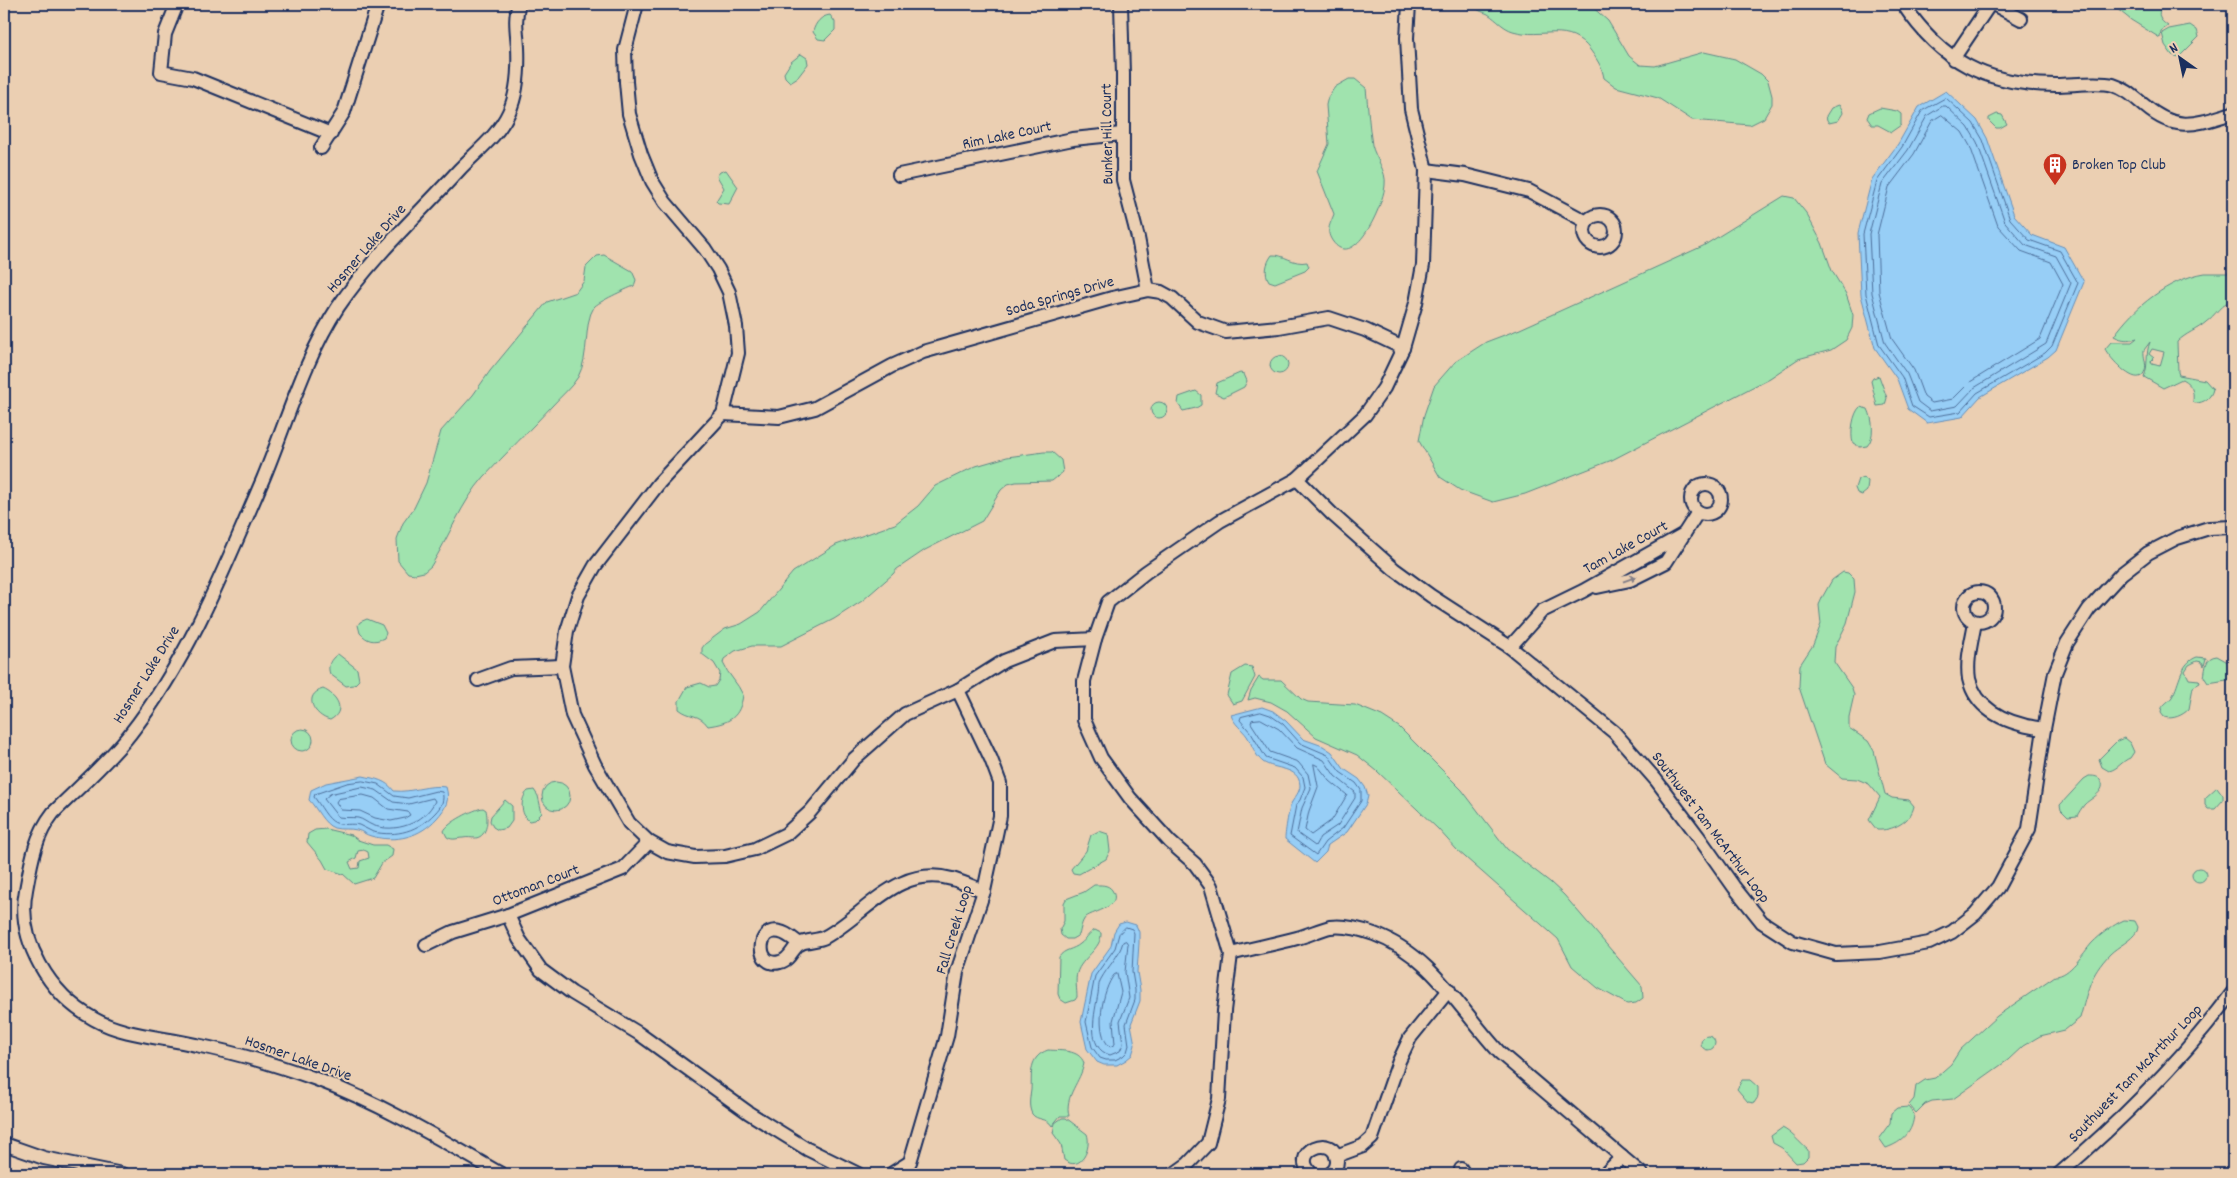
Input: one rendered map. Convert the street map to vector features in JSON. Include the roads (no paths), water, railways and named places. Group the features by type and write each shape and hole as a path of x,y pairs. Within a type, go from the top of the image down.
{"street":[{"path":"176,4 165,34 162,72 193,78 331,134"},
{"path":"321,148 344,112 378,4"},
{"name":"Hosmer Lake Drive","path":"501,1174 420,1126 317,1080 246,1057 121,1030 94,1019 73,1005 55,987 41,966 25,929 23,904 33,850 42,827 53,812 129,736 155,699 203,615 263,478 315,350 337,309 356,283 400,233 495,134 508,114 516,90 518,48 516,24 519,4"},
{"path":"637,4 625,50 629,114 641,154 652,181 665,202 705,249 718,269 728,292 736,326 738,353 723,414 659,483 595,566 578,596 567,632 562,666 572,715 592,759 629,823 649,842 668,852 695,857 725,856 755,849 786,834 810,812 854,759 905,714 958,690 1004,661 1055,641 1095,639"},
{"name":"Bunker Hill Court","path":"1121,4 1123,180 1138,238 1148,290"},
{"path":"1174,1174 1188,1164 1208,1143 1219,1099 1224,1012 1231,954 1211,886 1195,864 1170,842 1130,798 1101,758 1084,720 1084,681 1095,639 1108,602 1146,572 1220,521 1297,479 1365,415 1384,388 1403,348 1416,303 1423,265 1426,170 1411,109 1407,38 1409,4"},
{"path":"1903,4 1932,41 1953,59 1981,73 2018,84 2111,85 2128,92 2161,118 2184,126 2233,113"},
{"path":"1953,59 1991,4 2021,19"},
{"name":"Rim Lake Court","path":"900,175 1073,140 1122,134"},
{"path":"1426,170 1465,175 1529,191 1587,222"},
{"path":"1148,290 1161,292 1172,298 1198,322 1226,332 1279,327 1329,318 1365,330 1403,348"},
{"name":"Soda Springs Drive","path":"723,414 780,417 816,408 892,366 923,352 1112,298 1148,290"},
{"name":"Southwest Tam McArthur Loop","path":"1297,479 1332,514 1394,569 1431,596 1510,647 1614,732 1656,780 1734,888 1762,922 1793,942 1836,954 1880,952 1929,943 1952,932 1975,914 1998,887 2029,829 2044,729 2055,673 2067,643 2089,609 2122,574 2148,553 2177,538 2209,528 2233,527"},
{"name":"Tam Lake Court","path":"1510,647 1542,611 1684,534 1698,512"},
{"path":"1975,622 1969,658 1970,679 1975,693 2000,718 2019,726 2044,729"},
{"path":"478,680 511,668 562,666"},
{"name":"Fall Creek Loop","path":"891,1174 910,1162 947,1036 957,972 984,890 1000,816 1000,783 991,758 958,690"},
{"name":"Ottoman Court","path":"426,945 453,932 508,915 623,869 649,842"},
{"path":"800,944 824,938 900,882 920,876 950,878 984,890"},
{"path":"508,915 519,939 541,970 572,993 638,1033 757,1118 807,1149 858,1174"},
{"path":"1231,954 1299,938 1331,927 1357,928 1390,940 1425,964 1500,1052 1642,1174"},
{"path":"1336,1156 1363,1146 1372,1138 1399,1061 1410,1038 1449,990"},
{"name":"Southwest Tam McArthur Loop","path":"2059,1174 2092,1146 2183,1053 2233,992"},
{"path":"4,1144 44,1158 122,1174"},
{"path":"1312,1174 1305,1164 1306,1156 1318,1146 1325,1146 1332,1150 1336,1156 1335,1171 1330,1174"},
{"path":"1605,1174 1622,1157"}],"water":[{"path":"1946,91 1977,120 1987,138 2014,215 2032,235 2064,247 2084,282 2056,350 2048,357 1980,397 1962,417 1927,423 1908,409 1897,379 1875,348 1861,295 1858,233 1872,179 1898,144 1919,107"},
{"path":"1262,707 1273,711 1286,721 1303,739 1323,746 1332,752 1344,769 1359,779 1365,787 1368,796 1366,804 1347,832 1328,845 1326,852 1315,863 1285,839 1292,802 1300,788 1299,779 1291,771 1263,762 1231,715"},
{"path":"363,776 384,782 394,791 439,786 446,787 448,796 445,807 430,825 407,837 380,838 357,830 337,829 330,826 309,800 311,790 326,783"},
{"path":"1126,922 1136,925 1139,932 1137,972 1140,1001 1131,1024 1135,1045 1132,1055 1126,1060 1117,1065 1104,1065 1097,1062 1087,1049 1081,1022 1091,974 1111,946 1114,932 1119,924"}],"place":[{"name":"Broken Top Club","path":"2055,186"}]}
